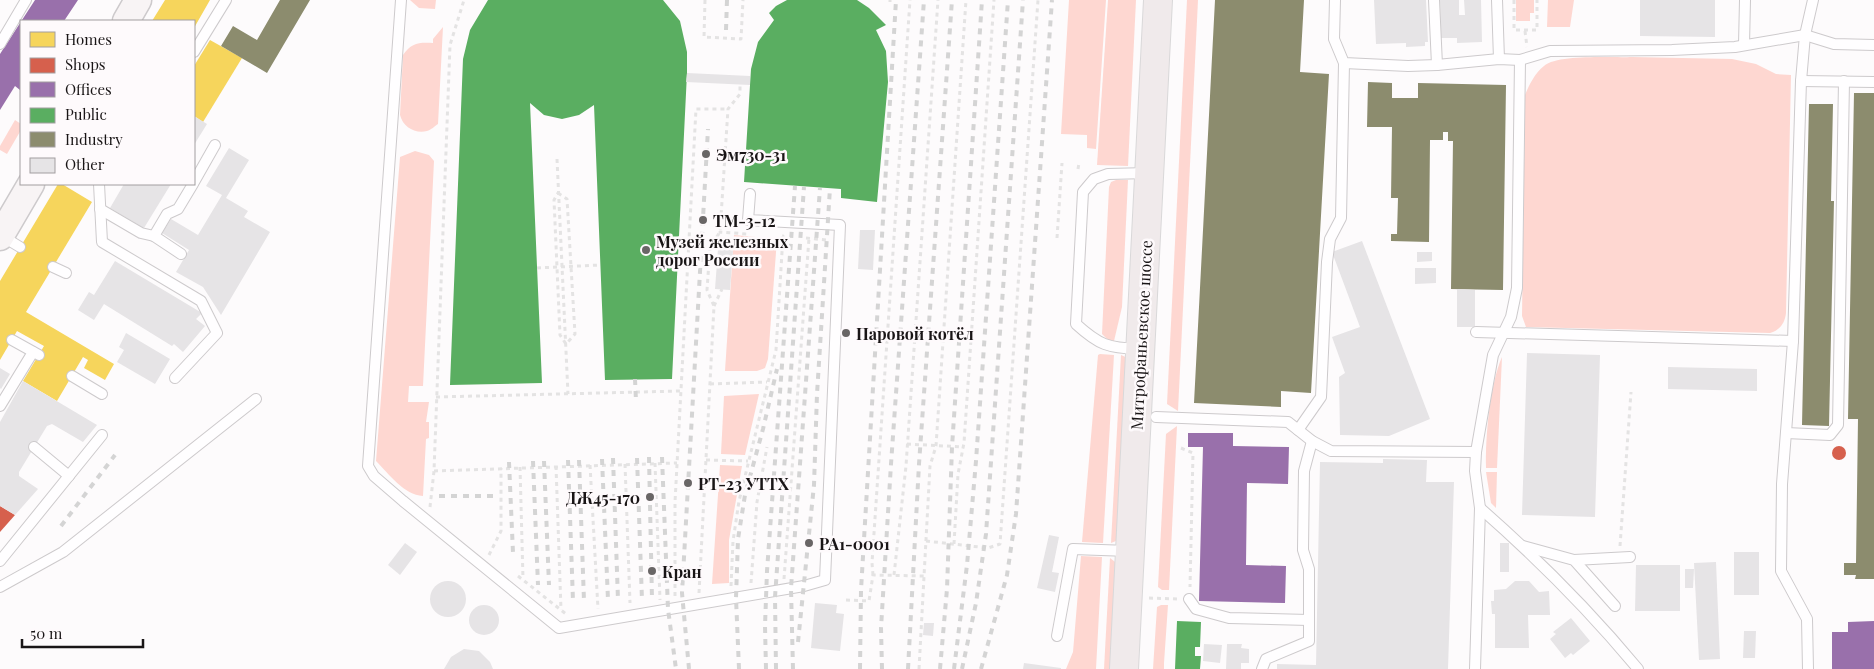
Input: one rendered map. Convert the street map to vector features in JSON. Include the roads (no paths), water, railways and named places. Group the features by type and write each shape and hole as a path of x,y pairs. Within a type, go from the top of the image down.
{"main road":[{"path":"127,20 138,0"},
{"name":"Митрофаньевское шоссе","path":"1124,669 1158,0"},
{"name":"Митрофаньевское шоссе","path":"1142,669 1176,0"},
{"path":"7,240 31,185"}],"lane":[{"path":"0,44 26,0"},
{"path":"195,50 226,0"},
{"path":"401,0 368,466 374,476 559,628 804,586 825,580 840,225 748,220 750,194"},
{"path":"1298,430 1322,397 1327,262 1330,239 1341,218 1344,63 1334,39 1335,0"},
{"path":"1434,0 1436,65"},
{"path":"1496,0 1499,59"},
{"path":"1744,0 1744,45"},
{"path":"1808,669 1807,619 1781,571 1782,484 1793,341 1801,81 1805,35 1814,0"},
{"path":"1344,63 1408,66 1436,65 1499,59 1520,60 1550,51 1672,50 1735,47 1805,35 1834,44 1874,45"},
{"path":"1475,669 1480,508 1475,470 1476,452 1493,355 1511,317 1517,288 1520,60"},
{"path":"1801,81 1874,82"},
{"path":"1786,433 1830,434 1838,425 1844,81"},
{"path":"195,180 216,145"},
{"path":"1141,349 1118,348 1100,343 1091,338 1076,324 1076,314 1082,192 1094,178 1108,174 1149,173"},
{"path":"99,185 102,242 201,301 217,333 175,378"},
{"path":"154,236 167,214 178,209 192,185"},
{"path":"100,209 141,233 154,236 181,254"},
{"path":"53,267 66,273"},
{"path":"1476,332 1793,341"},
{"path":"0,406 36,354 12,340"},
{"path":"72,376 102,394"},
{"path":"0,587 63,552 256,399"},
{"path":"1156,417 1288,422 1312,441 1331,451 1476,452"},
{"path":"0,561 102,435"},
{"path":"1262,669 1266,659 1309,641 1309,569 1303,550 1304,471 1312,441"},
{"path":"34,447 68,476"},
{"path":"1480,508 1561,582 1627,654 1637,668"},
{"path":"1522,545 1574,560 1625,557"},
{"path":"1057,636 1073,549 1130,551"},
{"path":"1574,560 1615,606"},
{"path":"1189,599 1196,609 1228,618 1309,620"}],"railway":[{"path":"726,30 727,0"},
{"path":"860,669 861,590 896,0"},
{"path":"882,669 881,628 891,464 924,0"},
{"path":"908,669 919,464 952,0"},
{"path":"940,669 947,589 952,447 982,0"},
{"path":"954,669 967,565 976,461 1008,0"},
{"path":"962,669 976,603 986,534 1023,0"},
{"path":"981,669 1007,575 1016,514 1052,0"},
{"path":"689,669 682,593 708,129"},
{"path":"766,669 767,571 795,186"},
{"path":"776,669 775,597 804,187"},
{"path":"793,669 791,588 820,188"},
{"path":"798,642 814,485 817,394 830,188"},
{"path":"739,669 736,598 738,539 745,495 777,369"},
{"path":"635,379 636,401"},
{"path":"61,526 115,455"},
{"path":"649,457 652,599"},
{"path":"662,457 668,609 676,669"},
{"path":"613,458 618,600"},
{"path":"637,458 642,600"},
{"path":"602,459 608,600"},
{"path":"568,460 573,601"},
{"path":"579,460 584,601"},
{"path":"533,461 538,585"},
{"path":"544,461 549,585"},
{"path":"509,462 513,553"},
{"path":"439,496 496,496"}],"place":[{"name":"Эм730-31","path":"706,154"},
{"name":"ТМ-3-12","path":"703,220"},
{"name":"Музей железных дорог России","path":"646,250"},
{"name":"Паровой котёл","path":"846,333"},
{"name":"РТ-23 УТТХ","path":"688,483"},
{"name":"ДЖ45-170","path":"650,497"},
{"name":"РА1-0001","path":"809,543"},
{"name":"Кран","path":"652,571"}]}
